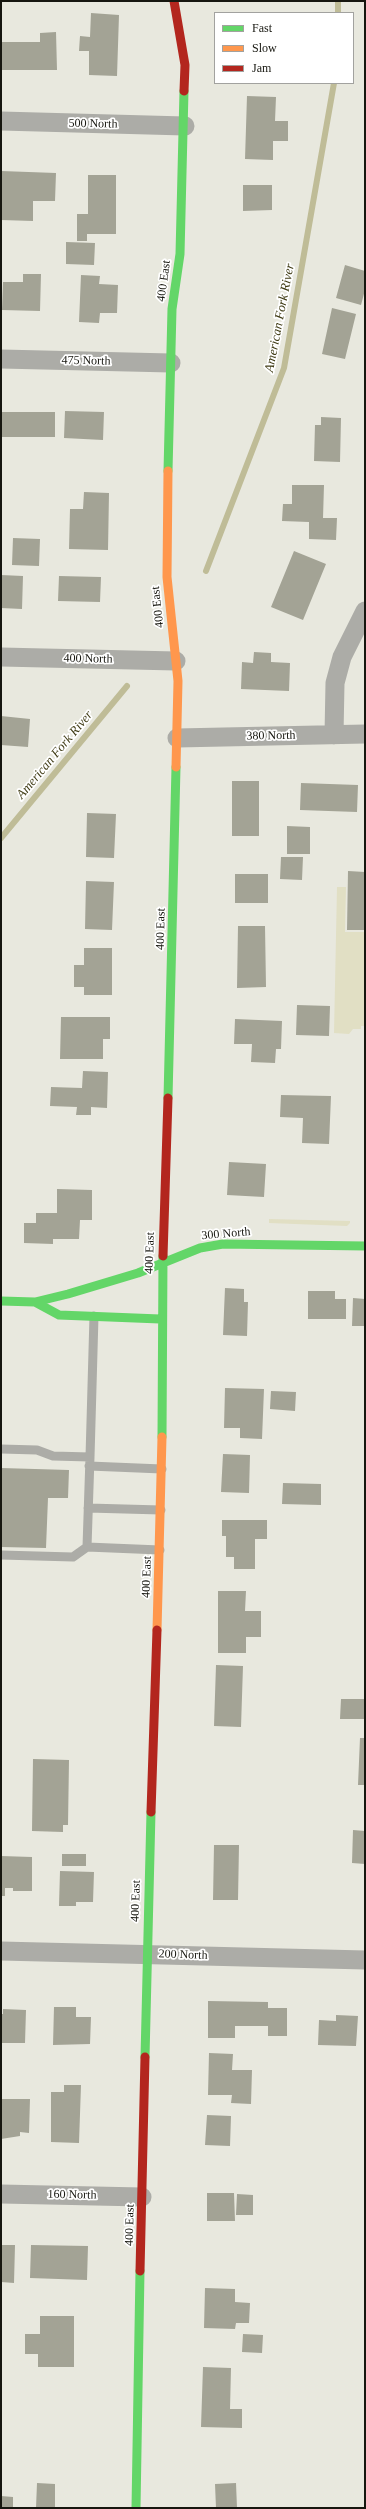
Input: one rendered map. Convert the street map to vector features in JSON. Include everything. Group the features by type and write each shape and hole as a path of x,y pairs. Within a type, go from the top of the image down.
{"street":[{"name":"400 East","path":"136,2508 147,1954 162,1469 160,1319 171,1014 178,680 167,577 172,309 180,254 185,126 185,65 174,1"},
{"name":"500 North","path":"1,121 185,126"},
{"name":"475 North","path":"1,359 171,363"},
{"path":"334,735 334,683 342,657 365,611"},
{"name":"400 North","path":"1,657 176,661"},
{"name":"380 North","path":"177,738 365,734"},
{"name":"300 North","path":"1,1301 35,1302 68,1294 162,1264 200,1248 223,1244 365,1246"},
{"path":"35,1302 59,1315 160,1319"},
{"name":"200 North","path":"1,1951 365,1960"},
{"name":"160 North","path":"1,2194 142,2197"}],"lane":[{"path":"87,1547 94,1316"},
{"path":"1,1449 37,1450 53,1456 90,1462 162,1469"},
{"path":"88,1508 161,1510"},
{"path":"1,1555 73,1557 87,1547 160,1550"}],"shaded area":[{"path":"337,887 346,887 345,932 365,932 365,1026 361,1026 361,1029 353,1029 349,1034 334,1033"},
{"path":"269,1219 350,1221 350,1223 347,1226 269,1223"}],"building":[{"path":"91,13 119,15 117,76 89,75 89,51 79,51 80,36 90,37"},
{"path":"56,32 57,70 1,70 1,42 40,42 40,33"},
{"path":"247,96 276,97 275,121 288,121 288,141 273,141 273,160 245,159"},
{"path":"1,171 56,173 55,201 33,201 33,221 1,220"},
{"path":"88,175 116,175 116,234 87,234 87,241 77,241 77,214 88,214"},
{"path":"243,185 272,185 272,210 243,211"},
{"path":"66,242 95,243 94,265 66,264"},
{"path":"345,265 365,271 365,290 361,305 336,298"},
{"path":"23,274 41,274 40,311 2,310 3,282 23,282"},
{"path":"81,275 100,276 99,284 118,285 117,313 100,313 99,323 79,322"},
{"path":"332,308 356,314 345,359 322,354"},
{"path":"65,411 104,412 103,440 64,438"},
{"path":"1,412 55,412 55,437 1,437"},
{"path":"321,417 341,418 340,462 314,461 315,425 321,425"},
{"path":"292,485 324,485 323,518 337,518 336,540 309,539 309,522 282,521 283,504 292,504"},
{"path":"84,492 109,493 108,550 69,549 70,509 83,509"},
{"path":"13,538 40,539 39,566 12,565"},
{"path":"294,551 326,564 303,620 271,607"},
{"path":"1,575 23,576 22,609 1,608"},
{"path":"59,576 101,577 100,602 58,601"},
{"path":"254,652 271,653 271,662 290,663 289,691 241,689 242,662 253,663"},
{"path":"1,716 30,719 28,747 1,745"},
{"path":"232,781 259,781 259,836 232,836"},
{"path":"301,783 358,785 357,812 300,810"},
{"path":"87,813 116,814 114,858 86,857"},
{"path":"287,826 310,827 310,854 287,854"},
{"path":"281,857 303,857 302,880 280,879"},
{"path":"348,871 365,872 365,930 347,930"},
{"path":"235,874 268,874 268,903 235,903"},
{"path":"86,881 114,882 112,930 85,929"},
{"path":"238,926 265,926 266,987 237,988"},
{"path":"84,948 112,948 112,995 84,995 84,987 74,987 74,965 84,965"},
{"path":"297,1005 330,1006 329,1036 296,1035"},
{"path":"61,1017 110,1017 110,1039 103,1039 103,1059 60,1059"},
{"path":"235,1019 282,1021 281,1049 276,1049 275,1063 251,1062 252,1044 234,1044"},
{"path":"83,1071 108,1072 107,1108 91,1107 91,1115 76,1115 77,1107 50,1106 51,1087 82,1088"},
{"path":"281,1095 331,1096 329,1144 302,1143 303,1118 280,1117"},
{"path":"229,1162 266,1164 264,1197 227,1195"},
{"path":"57,1189 92,1190 92,1220 80,1220 79,1239 53,1239 53,1244 24,1243 24,1223 36,1223 36,1213 57,1213"},
{"path":"225,1288 244,1289 244,1302 248,1302 247,1336 223,1335"},
{"path":"308,1291 335,1291 335,1299 346,1299 346,1319 308,1319"},
{"path":"353,1298 365,1299 365,1326 352,1326"},
{"path":"225,1388 264,1389 262,1439 240,1438 240,1428 224,1428"},
{"path":"271,1391 296,1392 295,1411 270,1409"},
{"path":"223,1454 250,1455 249,1493 221,1492"},
{"path":"1,1468 69,1470 68,1498 48,1498 46,1548 1,1547"},
{"path":"283,1483 321,1484 321,1505 282,1504"},
{"path":"222,1520 267,1520 267,1539 255,1539 255,1569 234,1569 234,1557 226,1557 226,1536 222,1536"},
{"path":"218,1591 246,1591 245,1611 261,1611 261,1637 246,1637 246,1653 218,1653"},
{"path":"216,1665 243,1666 241,1727 214,1726"},
{"path":"341,1699 364,1699 364,1719 340,1719"},
{"path":"360,1738 365,1738 365,1785 358,1785"},
{"path":"33,1759 69,1760 68,1825 63,1825 63,1832 32,1831"},
{"path":"353,1830 365,1831 365,1864 352,1863"},
{"path":"214,1845 239,1845 238,1900 213,1900"},
{"path":"62,1854 86,1854 86,1866 62,1866"},
{"path":"1,1856 32,1857 32,1891 13,1891 13,1888 5,1888 5,1896 1,1896"},
{"path":"60,1871 94,1872 93,1902 76,1902 76,1906 59,1906"},
{"path":"208,2001 268,2002 268,2008 287,2008 287,2036 268,2036 268,2026 235,2026 235,2038 208,2038"},
{"path":"54,2007 76,2007 76,2017 91,2017 90,2044 53,2045"},
{"path":"3,2009 26,2010 25,2043 1,2043 1,2014 3,2014"},
{"path":"336,2015 358,2016 356,2046 318,2045 319,2020 336,2021"},
{"path":"209,2053 233,2054 232,2070 252,2070 251,2104 231,2103 232,2095 208,2095"},
{"path":"64,2085 81,2085 79,2143 51,2142 51,2092 64,2092"},
{"path":"1,2099 30,2099 29,2133 20,2132 20,2136 1,2139"},
{"path":"207,2115 231,2116 230,2146 205,2145"},
{"path":"207,2193 234,2193 235,2221 207,2221"},
{"path":"237,2194 253,2195 253,2215 236,2215"},
{"path":"1,2245 15,2245 14,2283 1,2282"},
{"path":"31,2245 88,2246 87,2280 30,2278"},
{"path":"205,2288 235,2289 235,2302 250,2303 249,2323 236,2323 235,2329 204,2328"},
{"path":"40,2316 74,2316 74,2367 38,2367 38,2354 25,2354 25,2334 40,2334"},
{"path":"243,2334 263,2335 262,2353 242,2352"},
{"path":"203,2367 231,2368 230,2409 242,2409 242,2428 201,2427"},
{"path":"37,2483 55,2484 55,2508 36,2508"},
{"path":"236,2483 237,2508 216,2508 215,2484"},
{"path":"1,2496 13,2497 13,2508 1,2508"}],"waterway":[{"name":"American Fork River","path":"338,1 338,12"},
{"name":"American Fork River","path":"206,571 284,368 334,84"},
{"name":"American Fork River","path":"1,838 127,686"}],"traffic: fast":[{"path":"168,471 172,309 180,254 184,91"},
{"path":"168,1098 176,767"},
{"path":"1,1301 35,1302 68,1294 138,1273 200,1248 223,1244 365,1246"},
{"path":"162,1437 163,1256"},
{"path":"35,1302 59,1315 160,1319"},
{"path":"145,2057 151,1812"},
{"path":"136,2508 140,2271"}],"traffic: slow":[{"path":"168,471 167,577 178,681 176,767"},
{"path":"157,1630 162,1437"}],"traffic: jam":[{"path":"174,1 185,65 184,91"},
{"path":"163,1256 168,1098"},
{"path":"151,1812 157,1630"},
{"path":"140,2271 145,2057"}]}
